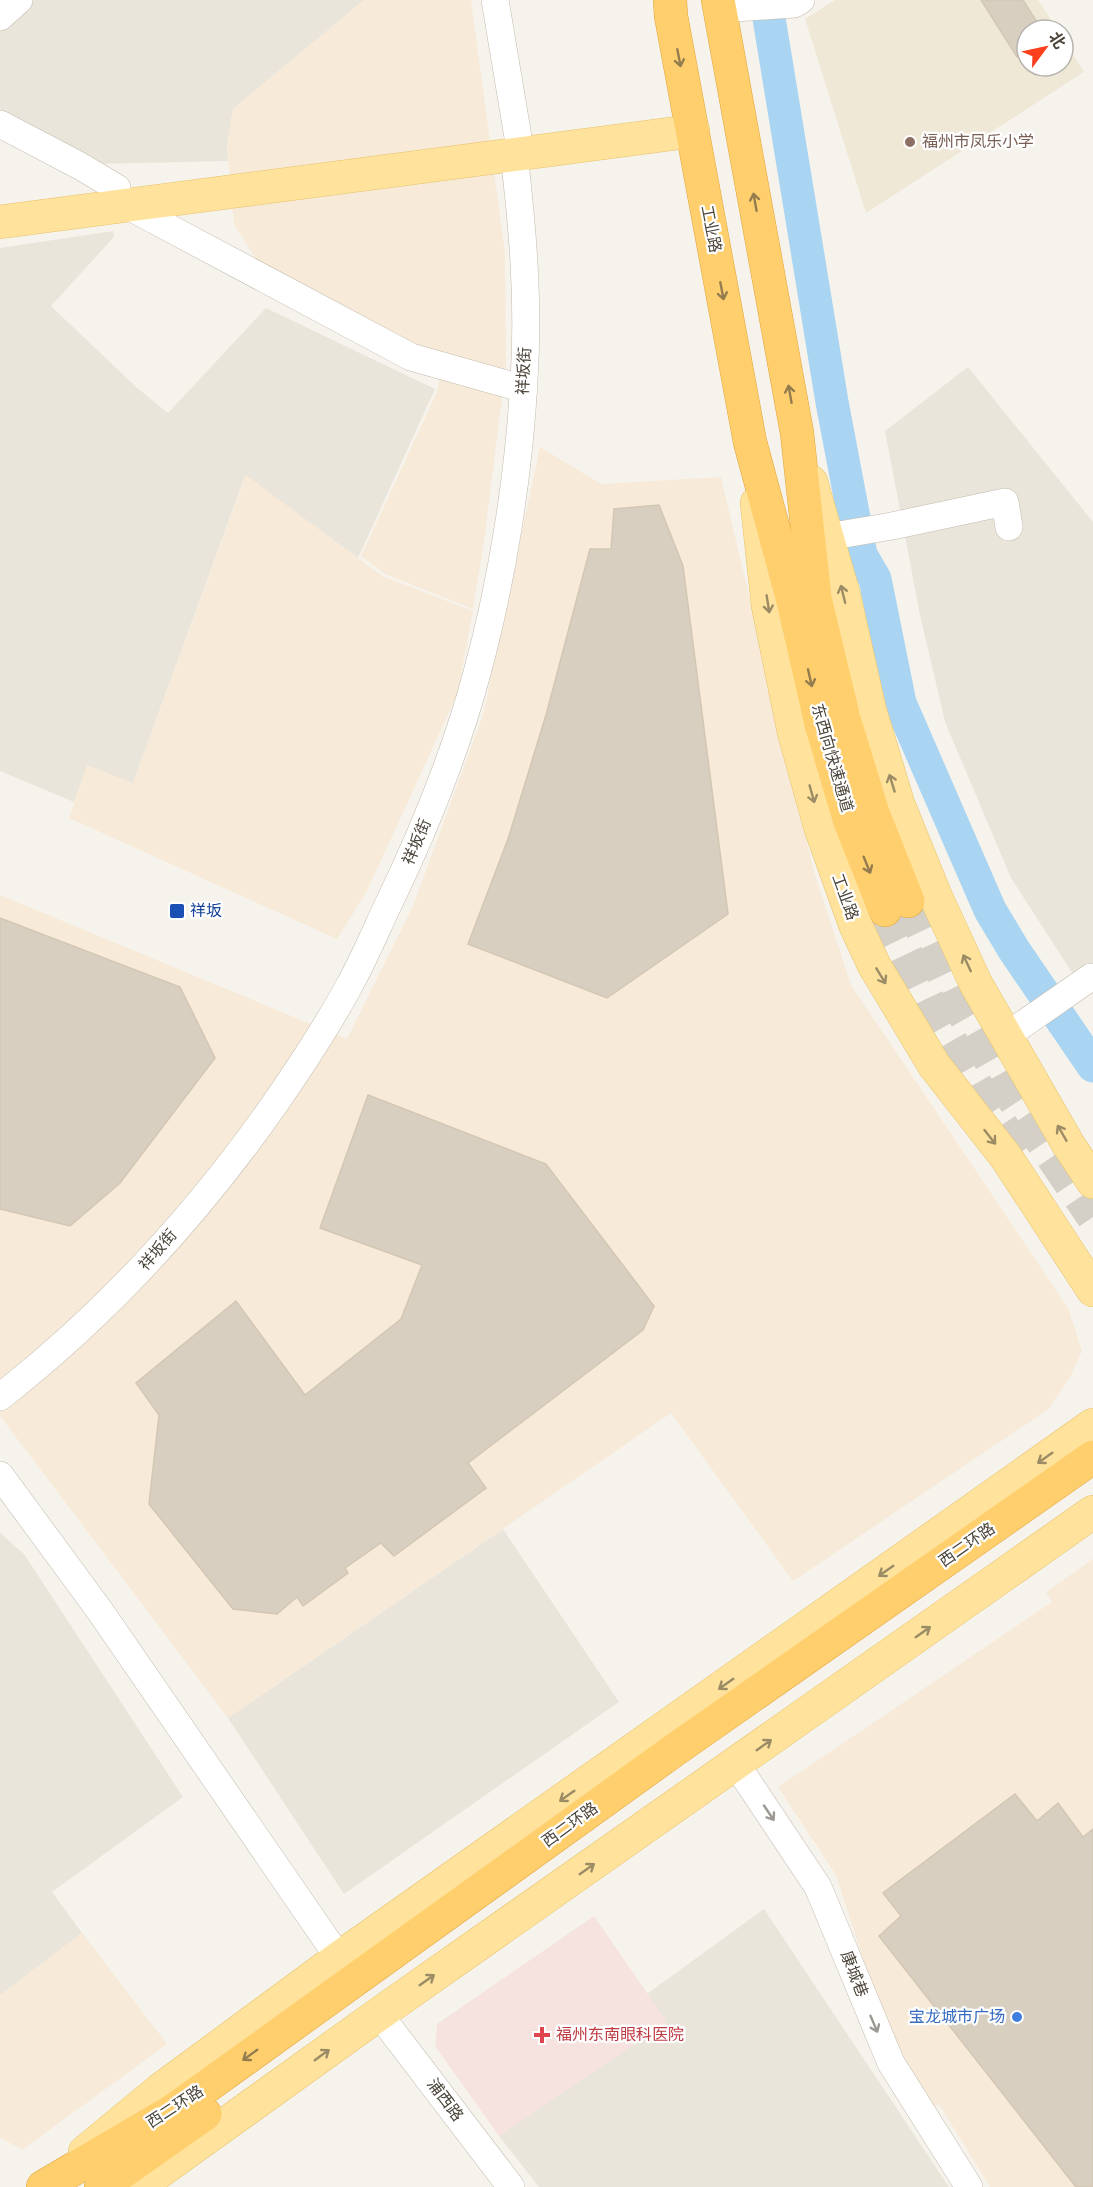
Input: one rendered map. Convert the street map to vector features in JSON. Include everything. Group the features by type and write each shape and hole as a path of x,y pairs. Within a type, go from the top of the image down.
{"highway":[{"path":"724,4 797,433 804,599"},
{"name":"工业路","path":"670,6 750,442 804,599"},
{"name":"东西向快速通道","path":"804,599 821,724 850,822 896,906"},
{"name":"西二环路","path":"101,2187 1093,1456"},
{"name":"西二环路","path":"43,2187 174,2110 679,1759 1093,1481"}],"main road":[{"path":"0,222 122,197 691,123"},
{"path":"0,202 122,197"},
{"path":"797,433 838,535 843,592 870,711 898,804 976,984 1068,1144 1093,1182"},
{"name":"工业路","path":"750,442 768,605 794,732 821,829 855,924 874,964 934,1065 1006,1157 1093,1290"},
{"path":"43,2187 159,2090 339,1958 1093,1425"},
{"path":"138,2187 379,2014 1093,1512"}],"street":[{"path":"0,17 19,0"},
{"name":"祥坂街","path":"0,1397 110,1303 193,1210 259,1127 350,985 427,821 476,677 491,617 506,536 524,389 525,294 516,146 495,0"},
{"path":"724,4 798,2"},
{"path":"0,124 80,166 122,197 411,357 524,389"},
{"path":"838,535 1005,502 1009,527"},
{"path":"1006,1035 1082,983"},
{"path":"0,1475 100,1611 339,1958"},
{"name":"康城巷","path":"736,1764 818,1887 891,2063 969,2187"},
{"name":"浦西路","path":"379,2014 511,2187"}],"shaded area":[{"path":"14,0 364,0 233,109 227,145 228,161 97,164 0,114 0,14"},
{"path":"364,0 471,0 505,254 506,365 483,549 473,609 385,574 361,556 436,394 444,362 264,272 234,224 227,145 233,109"},
{"name":"福州市凤乐小学","path":"835,0 1038,0 1050,18 1015,18 1015,78 1075,78 866,213 805,19"},
{"name":"福州市凤乐小学","path":"1075,57 1084,72 1075,78"},
{"path":"113,231 114,237 51,306 136,387 168,413 266,308 435,389 358,558 245,476 133,783 87,766 74,802 0,771 0,248"},
{"path":"968,367 1093,522 1093,985 1080,985 1011,878 945,722 920,615 885,431"},
{"path":"540,447 601,484 721,477 814,872 851,985 1068,1308 1082,1351 1070,1377 1049,1409 793,1581 671,1413 228,1718 0,1416 0,895 347,1039 413,906 483,715"},
{"path":"246,475 382,576 473,611 457,695 366,893 337,939 69,818 87,765 133,783"},
{"path":"503,1529 619,1702 344,1894 228,1718"},
{"path":"0,1533 24,1554 183,1797 52,1892 82,1933 0,1995"},
{"path":"1093,1559 1093,2187 990,2187 939,2104 927,2111 885,2027 836,1875 778,1787 1052,1602 1046,1592"},
{"path":"764,1909 949,2187 539,2187 499,2136 666,2022 647,1994"},
{"name":"福州东南眼科医院","path":"594,1916 667,2022 499,2136 435,2046 437,2024"},
{"path":"82,1933 167,2044 22,2150 0,2137 0,1995"}],"building":[{"path":"981,0 1023,0 1034,18 1015,18 1015,54"},
{"path":"659,505 683,566 728,914 607,998 468,944 508,839 546,715 590,549 611,549 614,509"},
{"path":"0,918 180,987 215,1058 120,1183 70,1226 0,1209"},
{"path":"368,1095 546,1164 654,1306 643,1330 468,1463 486,1488 394,1556 381,1543 345,1568 348,1573 303,1606 297,1597 277,1614 233,1609 149,1504 159,1415 136,1383 236,1301 305,1395 401,1319 422,1265 320,1228"},
{"name":"宝龙城市广场","path":"1015,1794 1037,1821 1058,1803 1083,1837 1093,1829 1093,2187 1076,2187 879,1936 901,1916 883,1893"}],"waterway":[{"path":"766,0 832,402 861,555 875,579 900,703 990,910 1014,950 1093,1066"}],"tunnel":[{"path":"908,901 954,997 1007,1090 1093,1217"},
{"path":"885,910 932,1008 986,1102 1026,1162"}],"place":[{"name":"福州市凤乐小学","path":"910,142"},
{"name":"祥坂","path":"177,911"},
{"name":"宝龙城市广场","path":"1017,2017"},
{"name":"福州东南眼科医院","path":"542,2035"}]}
